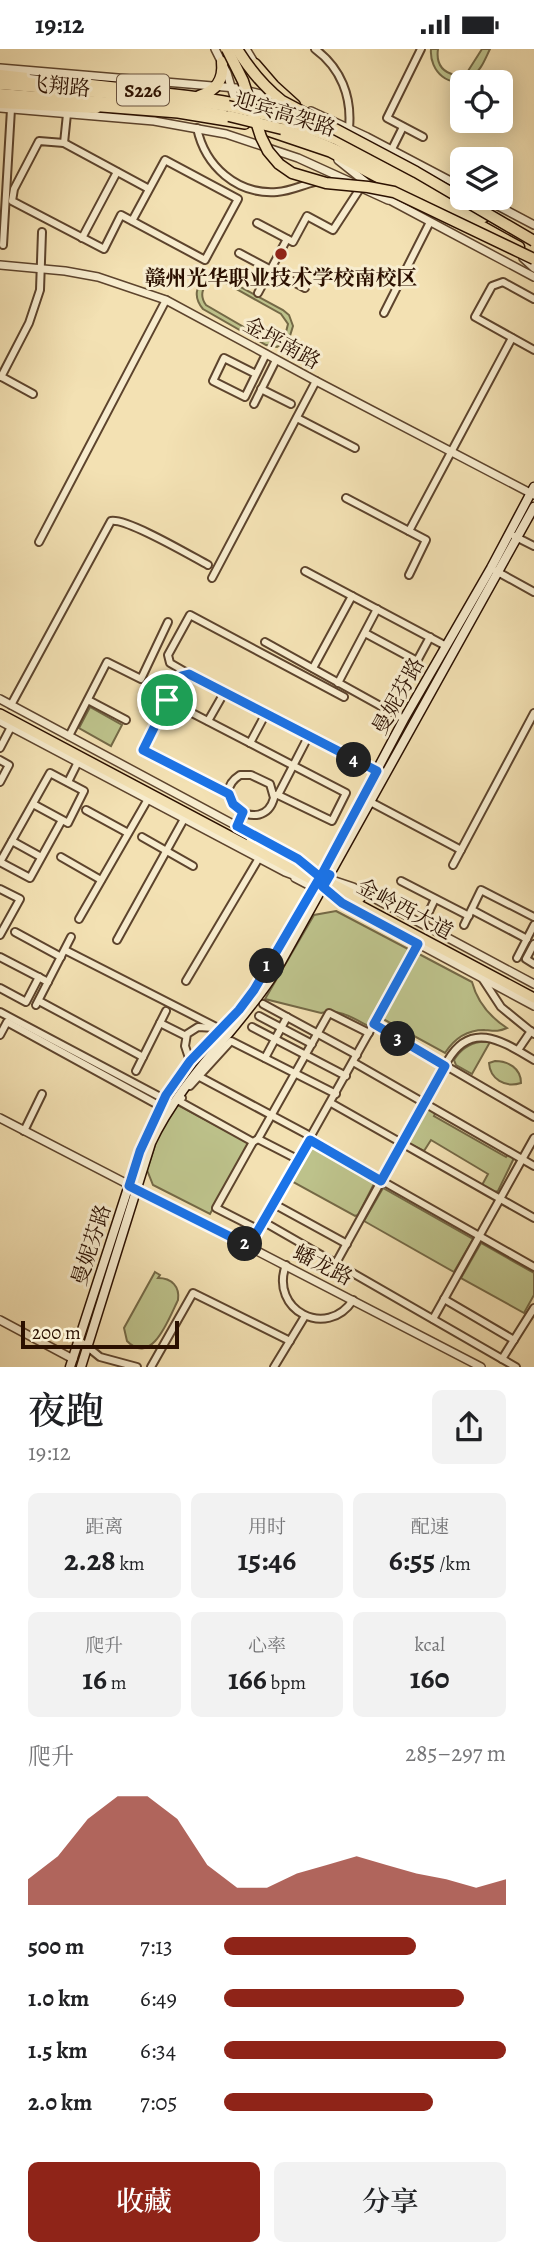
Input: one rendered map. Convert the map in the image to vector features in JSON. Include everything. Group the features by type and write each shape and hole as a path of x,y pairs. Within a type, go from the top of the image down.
{"highway":[{"path":"227,49 243,81 261,137 279,164 308,179 394,193 532,261"},
{"path":"237,49 254,75 268,91 282,101 416,172 533,239"},
{"path":"200,96 216,87 222,76 222,62"},
{"path":"256,64 293,104 339,134"},
{"path":"0,79 76,82 126,89"},
{"name":"迎宾高架路","path":"0,79 228,106 283,119 336,139 380,160 533,239"},
{"path":"0,98 39,106 128,109"},
{"name":"迎宾高架路","path":"0,98 178,108 270,126 332,148 376,168 532,261"}],"main road":[{"name":"飞翔路","path":"0,79 200,96 285,114 339,134"},
{"name":"飞翔路","path":"0,98 178,113 239,123 330,152"},
{"name":"S226","path":"339,134 533,239"},
{"name":"S226","path":"330,152 532,261"},
{"name":"曼妮芬路","path":"72,1363 133,1188 163,1117 182,1089 259,998 513,535 533,492"},
{"name":"曼妮芬路","path":"513,535 534,507"},
{"name":"曼妮芬路","path":"366,800 377,771 404,719 494,570"},
{"name":"金岭西大道","path":"0,708 322,882 420,941 534,998"},
{"name":"金岭西大道","path":"0,714 534,992"},
{"name":"曼妮芬路","path":"81,1367 133,1188 140,1151 162,1103 176,1078 254,990 322,882"}],"street":[{"path":"215,49 232,88 239,123"},
{"path":"246,49 264,77 266,95 272,111 269,131"},
{"path":"315,49 330,62 343,82 349,104 348,128"},
{"path":"421,49 387,118 423,137"},
{"path":"0,68 232,88 266,95 348,128 450,181"},
{"path":"0,108 154,121 241,138 298,158 351,182 534,277"},
{"path":"3,246 11,109"},
{"path":"64,143 67,114"},
{"path":"392,149 403,127"},
{"path":"197,128 204,150 217,169 235,183 250,189 281,192 320,181 351,182"},
{"path":"339,134 408,158"},
{"path":"132,221 149,190 165,160 237,199 205,260 132,221 121,215 104,249 12,201 13,189 39,141 64,143 149,190"},
{"path":"330,152 388,200"},
{"path":"82,238 117,172"},
{"path":"257,223 293,242 307,216 333,230 361,187"},
{"path":"506,210 534,225"},
{"path":"384,313 430,222"},
{"path":"33,394 1,376 29,323 40,290 42,232"},
{"path":"258,293 287,239"},
{"path":"239,253 305,288"},
{"name":"金坪南路","path":"0,265 98,277 166,300 316,381 533,492"},
{"path":"534,299 503,282 492,286 475,317 534,350"},
{"path":"39,542 166,300"},
{"path":"409,531 513,338"},
{"path":"256,374 224,358 213,381 245,397 266,354"},
{"path":"254,404 276,360"},
{"path":"212,578 316,381"},
{"path":"261,389 291,404"},
{"path":"297,418 355,448"},
{"path":"346,498 426,540 409,575"},
{"path":"11,705 111,521 117,520 148,533 208,565"},
{"path":"513,535 534,546"},
{"path":"494,570 534,592"},
{"path":"305,571 446,646"},
{"path":"313,669 352,596"},
{"path":"338,683 377,609"},
{"path":"344,697 190,615 168,655 170,663 189,674 377,771"},
{"path":"69,736 107,662 141,679 168,622"},
{"path":"365,633 417,661 430,638"},
{"path":"265,642 404,719"},
{"path":"189,674 178,679 143,750 229,794"},
{"path":"208,721 224,693"},
{"path":"0,699 298,859 342,903 420,941 534,1006"},
{"path":"88,700 126,720"},
{"path":"167,700 293,766 346,793 332,821 276,795 267,781 247,774 234,780 229,794 233,804 252,815 264,813 272,805 276,795 293,766 308,737"},
{"path":"453,865 534,713"},
{"path":"250,743 265,715"},
{"path":"0,721 285,872 353,887 534,984"},
{"path":"0,748 11,727"},
{"path":"0,760 9,765 0,782"},
{"path":"68,782 78,762"},
{"path":"33,804 68,823 84,790 50,773 0,862 30,878 62,820"},
{"path":"79,919 148,799"},
{"path":"366,800 461,850"},
{"path":"86,810 128,833"},
{"path":"237,826 243,812"},
{"path":"117,940 184,819"},
{"path":"142,838 193,866"},
{"path":"12,841 41,857"},
{"path":"61,857 102,880"},
{"path":"186,981 259,858"},
{"path":"401,881 435,899 527,939"},
{"path":"0,889 20,899 0,935"},
{"path":"464,925 481,890 534,917"},
{"path":"423,924 435,899"},
{"path":"517,958 534,925"},
{"path":"15,932 220,1028"},
{"path":"71,937 38,1003 143,1057"},
{"path":"249,1246 420,941"},
{"path":"534,944 526,959 534,964"},
{"path":"0,957 48,982"},
{"path":"0,988 26,1002 38,977"},
{"path":"482,978 501,1007 532,1032 517,1050"},
{"path":"263,1004 357,1055"},
{"path":"136,1071 166,1011"},
{"path":"0,1012 162,1103"},
{"path":"258,1230 216,1208 329,1013 369,1033"},
{"path":"259,1016 312,1044"},
{"path":"265,1058 287,1017"},
{"path":"0,1035 7,1022 162,1103"},
{"path":"160,1023 186,1036"},
{"path":"374,1024 534,1117"},
{"path":"253,1027 346,1076"},
{"path":"190,1061 186,1050 186,1036 192,1029 220,1028"},
{"path":"336,1263 458,1047 477,1038 499,1040 534,1060"},
{"path":"299,1160 179,1101 231,1041 336,1094"},
{"path":"353,1062 534,1166"},
{"path":"198,1076 271,1115 381,1181 534,1267"},
{"path":"24,1131 42,1094"},
{"path":"331,1103 534,1218"},
{"name":"蟠龙路","path":"0,1118 353,1300 471,1365 481,1367"},
{"path":"433,1319 534,1138"},
{"path":"274,1203 347,1244"},
{"path":"264,1222 516,1367"},
{"path":"286,1265 282,1280 285,1296 294,1309 306,1316 318,1319 334,1317 353,1300"},
{"path":"151,1367 193,1293 290,1341"},
{"path":"444,1299 514,1340"},
{"path":"502,1359 534,1308"},
{"path":"274,1367 306,1316"},
{"path":"0,1320 72,1363"},
{"path":"79,1341 100,1357 137,1367"}],"green space":[{"path":"431,49 438,49 438,59 441,66 450,73 450,80 437,71 431,57"},
{"path":"482,49 490,49 478,70 469,70"},
{"path":"209,277 224,278 283,310 289,315 293,326 289,339 277,347 266,345 203,309 197,291","holes":["214,280 222,281 281,314 288,324 285,336 277,341 268,341 206,305 202,294 204,287"]},
{"path":"90,707 122,725 111,746 79,728"},
{"path":"336,911 410,950 368,1026 340,1013 321,1013 265,999 314,915"},
{"path":"419,954 472,982 485,1008 507,1028 496,1031 478,1030 467,1034 452,1043 445,1053 383,1019"},
{"path":"480,1042 490,1042 472,1074 456,1065 454,1060 462,1050"},
{"path":"495,1061 513,1066 519,1073 521,1083 509,1084 495,1078 489,1063"},
{"path":"176,1104 249,1143 210,1214 153,1185 147,1170 157,1139"},
{"path":"428,1108 436,1112 434,1116 506,1157 508,1154 514,1158 498,1191 482,1185 488,1174 431,1140 424,1151 408,1143"},
{"path":"312,1147 375,1182 358,1215 355,1216 293,1182"},
{"path":"383,1188 473,1239 454,1272 364,1221"},
{"path":"481,1243 534,1273 534,1295 524,1313 461,1278"},
{"path":"155,1272 160,1275 158,1278 174,1284 178,1291 178,1300 165,1328 152,1344 144,1348 136,1347 127,1341 124,1328"}],"place":[{"name":"赣州光华职业技术学校南校区","path":"281,254"}],"route":[{"path":"189,674 377,771 323,872 330,875 323,887 342,903 418,944 374,1024 445,1066 381,1181 310,1140 249,1246 129,1186 153,1119 176,1078 254,990 320,877 298,859 237,826 243,812 229,799 229,794 143,750 167,700 178,679 189,674"}]}
